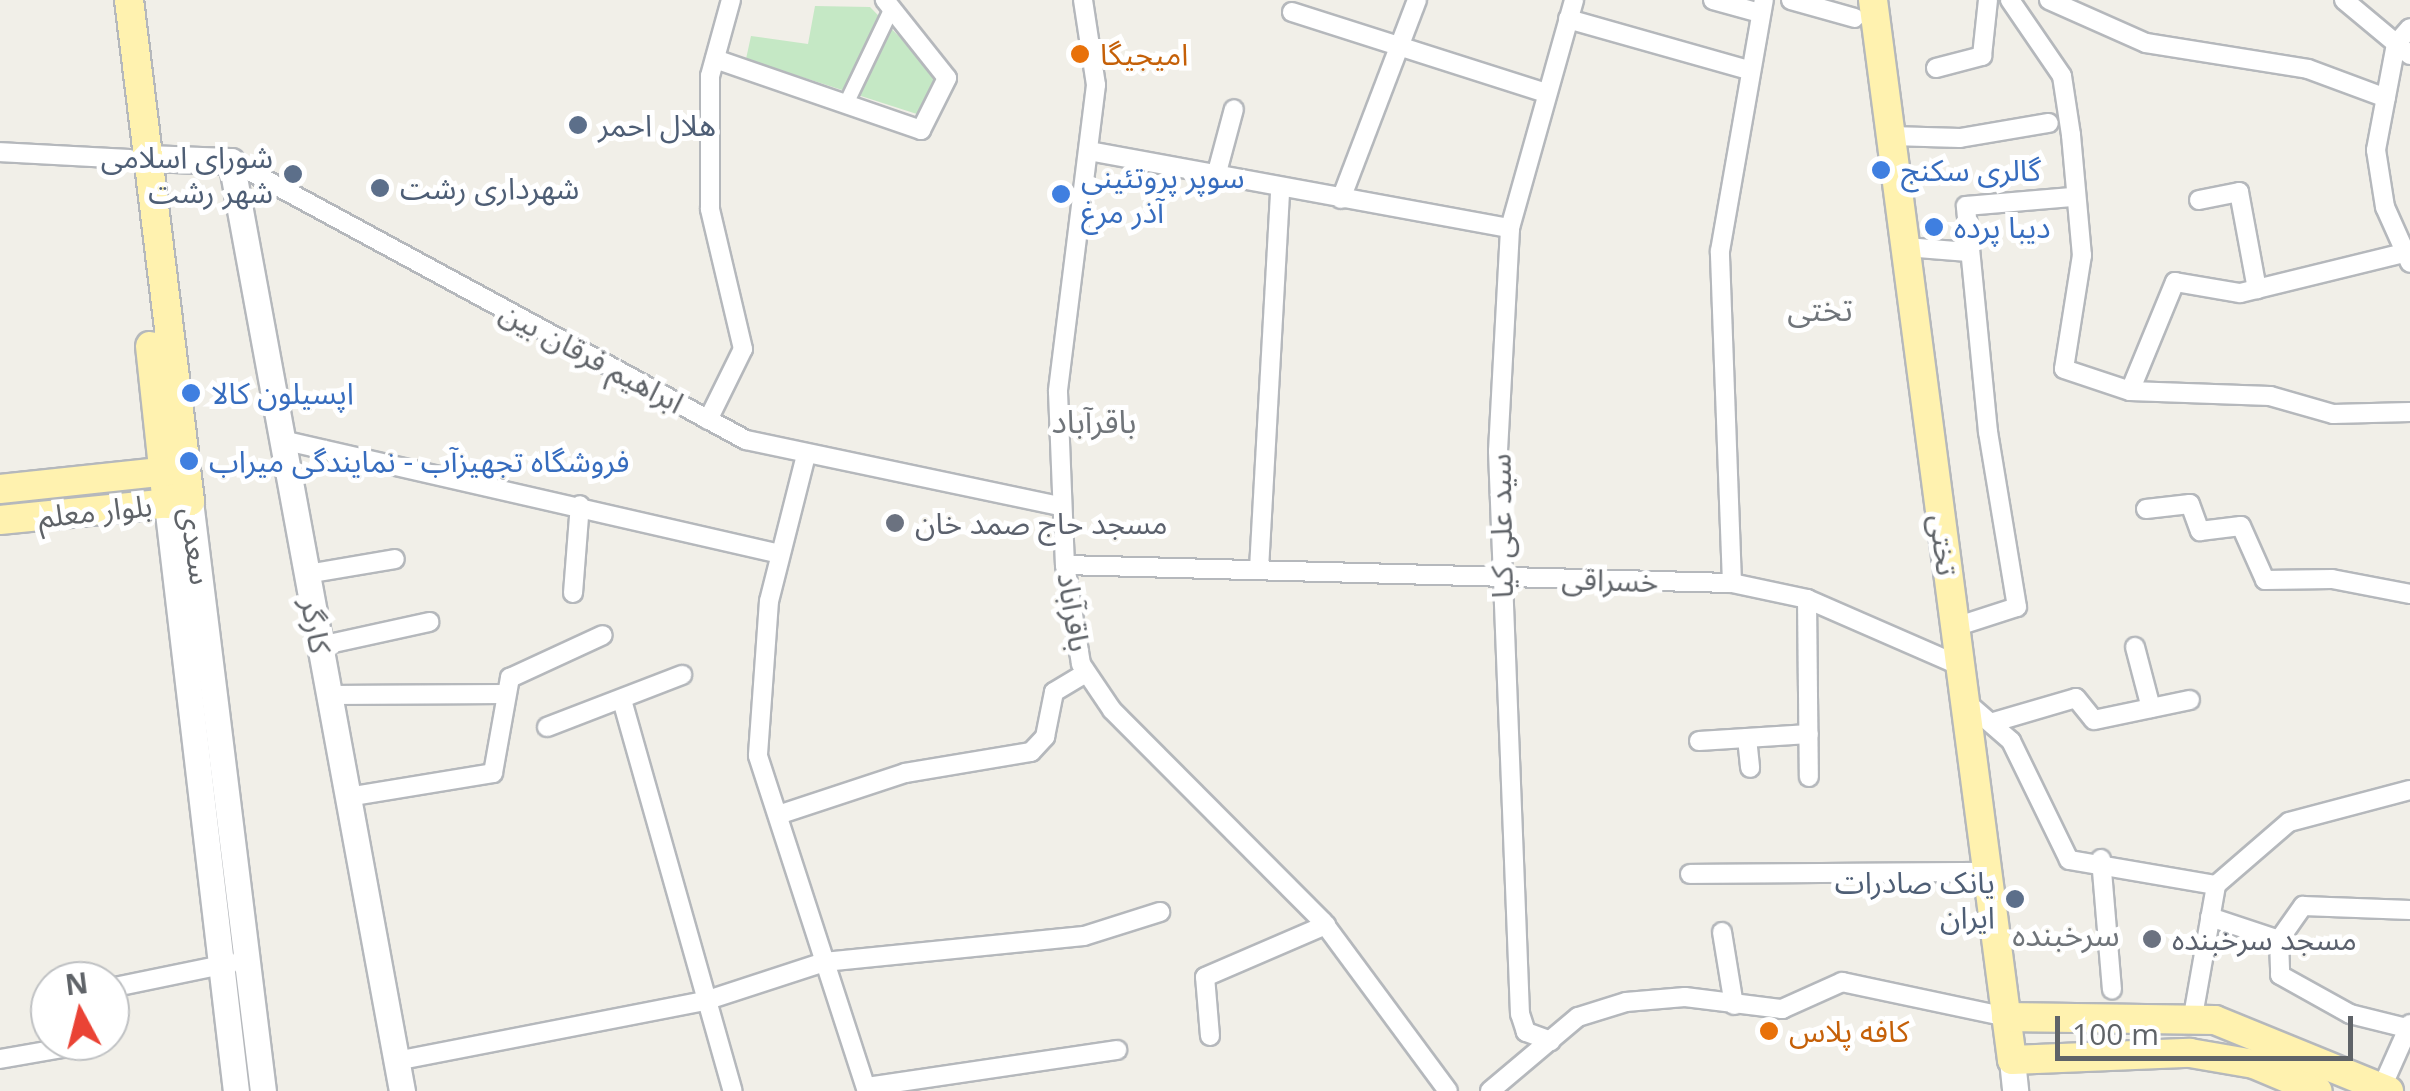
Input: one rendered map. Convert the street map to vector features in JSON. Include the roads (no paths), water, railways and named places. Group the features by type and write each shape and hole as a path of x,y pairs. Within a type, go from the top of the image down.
{"main road":[{"name":"سعدی","path":"112,0 137,158 178,502 250,960 264,1091"},
{"name":"سعدی","path":"129,0 137,158 159,429 174,470"},
{"name":"تختی","path":"1864,9 1891,136 2016,1091"},
{"name":"ابراهیم فرقان بین","path":"137,158 231,161"},
{"name":"کارگر","path":"231,161 402,1091"},
{"path":"94,478 128,462 159,429"},
{"name":"بلوار معلم","path":"0,489 174,470"},
{"name":"سعدی","path":"178,502 220,965 236,1091"},
{"name":"بلوار معلم","path":"0,520 178,502"},
{"path":"2080,1014 2065,1038 2087,1056"},
{"path":"2006,1017 2192,1016 2314,1053 2386,1089"},
{"path":"2012,1060 2221,1057 2318,1091"}],"street":[{"path":"708,420 743,350 710,209 715,59 731,0"},
{"name":"باقرآباد","path":"1083,0 1096,85 1058,392 1065,565 1086,673 1112,710 1326,926 1448,1091"},
{"path":"1341,199 1418,0"},
{"name":"سید علی کیا","path":"1552,1041 1526,1032 1520,1014 1500,577 1510,228 1574,0"},
{"path":"1713,0 1762,6 1748,70 1720,252 1732,583"},
{"path":"1791,0 1864,9"},
{"path":"1936,68 1982,56 1988,0"},
{"path":"2010,0 2062,76 2072,197 2082,255 2064,369 2130,391 2270,396 2333,414 2410,412"},
{"path":"2049,0 2146,42 2308,68 2386,98"},
{"path":"2344,0 2364,6 2403,49"},
{"path":"715,59 846,104 922,130 947,78 888,5 846,104"},
{"path":"1292,12 1546,93"},
{"path":"1568,20 1748,70"},
{"path":"2130,391 2176,282 2257,289 2407,258 2376,150 2386,98 2410,28"},
{"path":"1216,176 1234,109"},
{"path":"1891,136 1960,138 2048,123"},
{"path":"1089,151 1280,189 1510,228"},
{"path":"0,152 137,158"},
{"name":"ابراهیم فرقان بین","path":"231,161 708,420 805,459 1060,506"},
{"path":"1259,569 1280,189"},
{"path":"2198,200 2239,192 2257,289"},
{"path":"1955,626 2017,607 1966,206 2072,197"},
{"path":"1905,247 1969,252"},
{"path":"282,440 780,554"},
{"path":"805,459 780,554 758,756 866,1089 1117,1050"},
{"path":"2146,509 2190,504 2200,530 2241,526 2265,580 2332,579 2410,594"},
{"path":"573,593 580,506"},
{"path":"307,574 396,559"},
{"name":"خسراقی","path":"1065,565 1732,583 1807,600 1960,666"},
{"path":"1807,600 1809,778"},
{"path":"320,646 429,622"},
{"path":"348,796 493,773 505,694 516,674 603,635"},
{"path":"2135,647 2151,708"},
{"path":"778,815 905,773 1031,752 1045,737 1054,692 1086,673"},
{"path":"547,727 682,676"},
{"path":"329,694 505,694"},
{"path":"1994,722 2076,698 2094,720 2190,700"},
{"path":"622,700 733,1091"},
{"path":"1964,702 1994,722 2034,780 2069,860 2101,859 2216,885"},
{"path":"1699,741 1808,734"},
{"path":"1748,738 1750,768"},
{"path":"2192,1016 2216,885 2289,822 2410,790"},
{"path":"2101,859 2112,990"},
{"path":"1690,874 1987,872"},
{"path":"2386,1089 2406,1025 2350,1014 2280,974 2279,940 2303,906 2410,910"},
{"path":"396,1060 705,1002 824,962 1084,936 1160,912"},
{"path":"2210,917 2279,940"},
{"path":"1210,1036 1205,977 1326,926"},
{"path":"1722,932 1734,1005"},
{"path":"130,984 250,960"},
{"path":"1490,1091 1578,1016 1626,1002 1782,1009 1842,982 2006,1017"},
{"path":"0,1059 30,1054"}],"place":[{"name":"امیجیگا","path":"1080,54"},
{"name":"هلال احمر","path":"578,125"},
{"name":"گالری سکنج","path":"1881,170"},
{"name":"شورای اسلامی شهر رشت","path":"293,174"},
{"name":"شهرداری رشت","path":"380,188"},
{"name":"سوپر پروتئینی آذر مرغ","path":"1061,194"},
{"name":"دیبا پرده","path":"1934,227"},
{"name":"اپسیلون کالا","path":"191,393"},
{"name":"فروشگاه تجهیزآب - نمایندگی میراب","path":"189,461"},
{"name":"مسجد حاج صمد خان","path":"895,523"},
{"name":"یانک صادرات ایران","path":"2015,899"},
{"name":"مسجد سرخبنده","path":"2152,939"},
{"name":"کافه پلاس","path":"1769,1031"}],"district":[{"name":"تختی","path":"1820,309"},
{"name":"باقرآباد","path":"1094,421"},
{"name":"سرخبنده","path":"2066,934"}]}
